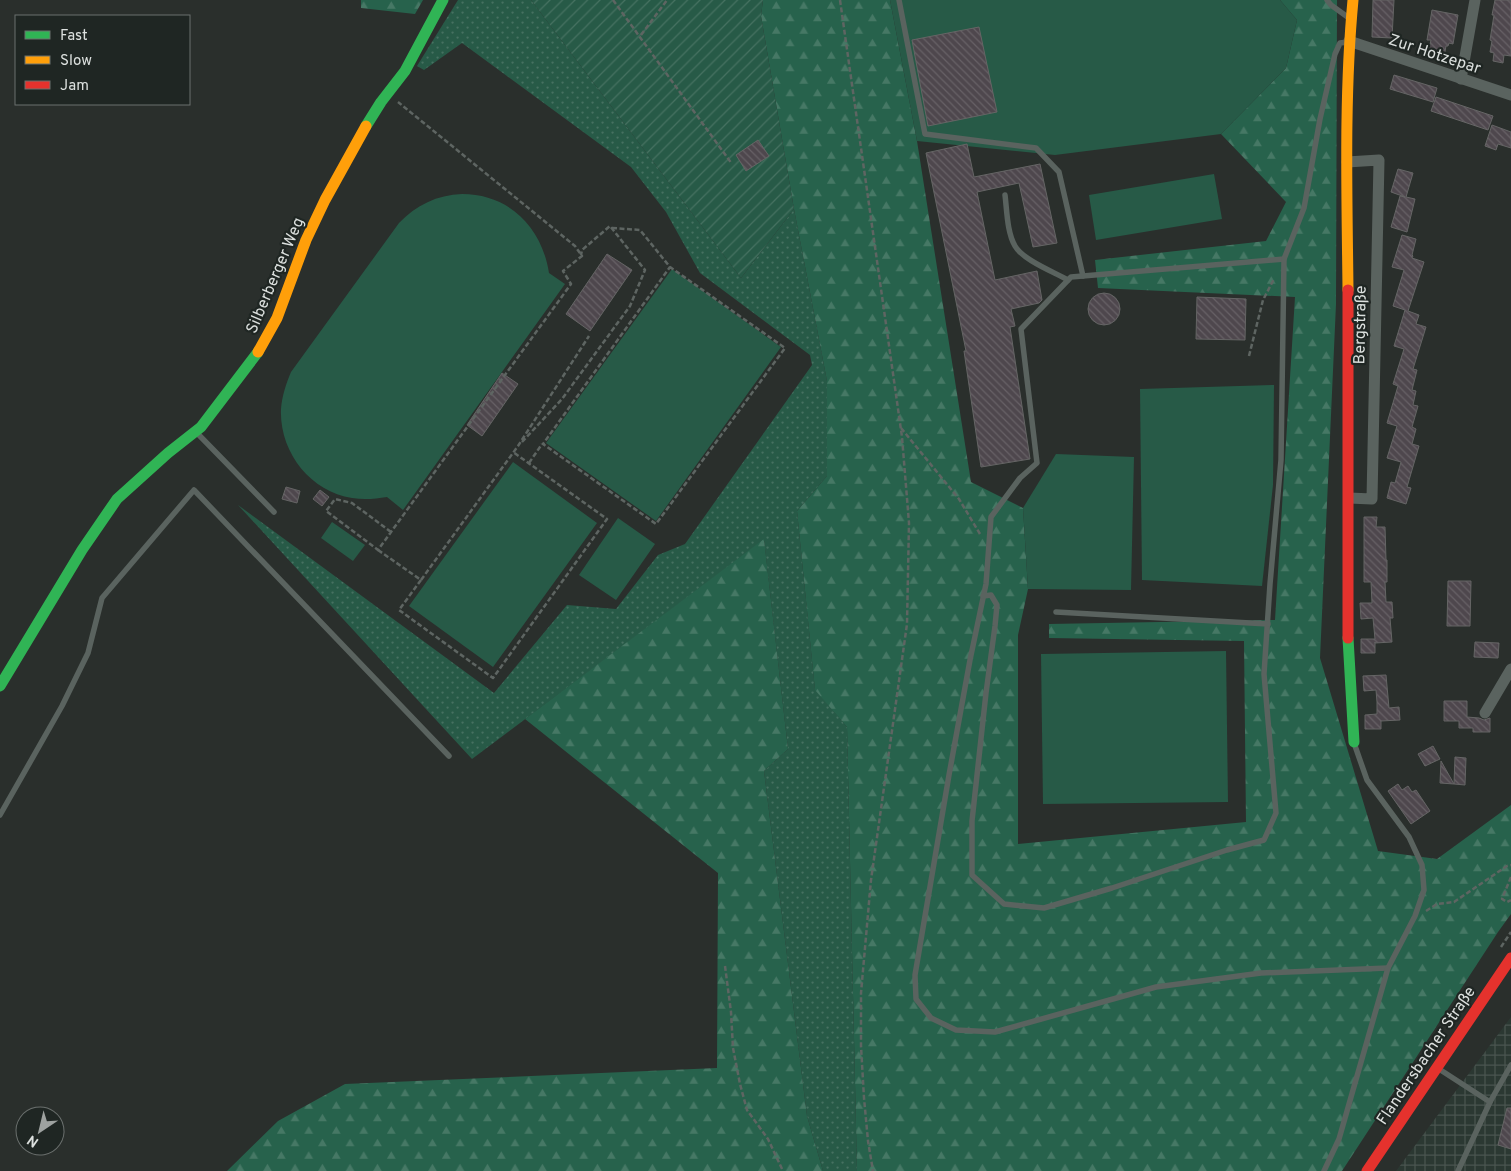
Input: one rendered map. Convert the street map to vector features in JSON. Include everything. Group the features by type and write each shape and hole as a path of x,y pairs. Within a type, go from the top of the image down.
{"street":[{"name":"Silberberger Weg","path":"0,686 82,550 117,499 168,453 201,427 258,352 277,318 288,283 325,200 360,134 405,71 443,0"},
{"name":"Bergstraße","path":"1353,0 1349,42 1347,162 1349,398 1348,652 1354,742"},
{"path":"1461,79 1475,0"},
{"name":"Zur Hotzepar","path":"1349,42 1511,95"},
{"name":"Bergstraße","path":"1347,162 1379,160 1372,499 1349,498"},
{"path":"1485,713 1511,670"},
{"name":"Flandersbacher Straße","path":"1367,1171 1511,958"}],"lane":[{"path":"899,0 925,134 1036,148 1059,172 1083,276"},
{"path":"1327,0 1351,19"},
{"path":"983,596 991,595 996,605 972,821 972,875 1004,904 1044,908 1264,840 1276,813 1264,674 1282,460 1284,259 1304,208 1320,119 1335,54 1340,42 1349,42"},
{"path":"1004,196 1012,237 1018,250 1035,262 1068,280"},
{"path":"1284,259 1071,276 1021,329 1036,463 1020,478 991,517 986,584 949,774 915,975 916,999 931,1018 956,1030 995,1032 1156,987 1261,974 1388,968"},
{"path":"196,431 274,512"},
{"path":"0,816 62,706 88,653 102,598 194,490 449,756"},
{"path":"1056,612 1268,624"},
{"path":"1324,1171 1338,1139 1388,968 1416,916 1424,890 1422,865 1409,837 1368,780 1354,742"},
{"path":"1458,1171 1490,1102 1511,1065"},
{"path":"1437,1067 1490,1102"}],"path":[{"path":"613,0 732,164"},
{"path":"640,35 667,0"},
{"path":"840,0 900,427 909,523 907,624 872,873 861,993 861,1046 864,1098 873,1171"},
{"path":"388,93 575,246 580,255"},
{"path":"378,550 571,284 562,271 582,256 580,255 582,250 610,226 612,228 640,230 670,267 784,348 656,524 543,444"},
{"path":"514,450 562,399 630,306 645,270 612,228"},
{"path":"1250,356 1262,300 1284,259"},
{"path":"529,463 670,267"},
{"path":"514,450 529,463 607,519 493,678 399,610 514,450 589,336"},
{"path":"900,427 959,499 989,548"},
{"path":"391,532 352,503 335,500 326,511 421,580"},
{"path":"1416,916 1437,904 1454,902 1507,866 1511,866"},
{"path":"1511,877 1502,899 1507,902 1511,900"},
{"path":"725,966 731,1012 733,1048 747,1110 768,1140 783,1171"}],"shaded area":[{"path":"1511,1017 1511,1171 1396,1171"}],"green space":[{"path":"361,0 423,0 415,14 361,8"},
{"path":"458,0 531,0 741,278 794,209 827,381 827,476 797,511 815,689 847,727 857,1171 823,1171 807,1116 764,771 788,749 764,540 472,759 238,505 494,693 567,605 616,609 658,555 685,544 812,365 810,355 700,273 666,212 631,167 462,43 424,70 417,66"},
{"path":"531,0 763,0 761,16 794,209 741,278"},
{"path":"763,0 890,0 917,141 971,482 1023,508 1028,589 1018,635 1018,844 1246,822 1244,641 1049,638 1049,624 1275,620 1295,297 1098,288 1095,260 1266,241 1286,202 1221,134 1286,68 1297,20 1280,0 1337,0 1336,304 1320,658 1378,851 1437,859 1511,805 1511,914 1342,1171 857,1171 847,727 815,690 797,511 827,476 827,381 794,209 761,16"},
{"path":"890,0 1280,0 1297,20 1286,68 1221,134 1055,155 917,141"},
{"path":"1214,174 1222,219 1096,240 1089,195"},
{"path":"462,194 495,200 509,207 521,217 531,228 539,242 549,273 565,284 403,510 387,497 361,499 337,494 323,487 300,467 285,440 281,409 284,390 291,372 399,223 412,211 428,202 444,196"},
{"path":"672,269 781,347 656,521 546,443"},
{"path":"1274,385 1273,485 1262,586 1142,580 1140,389"},
{"path":"1056,454 1134,457 1131,590 1028,589 1023,508"},
{"path":"513,462 597,523 493,667 409,606"},
{"path":"618,518 655,544 616,600 579,575"},
{"path":"332,522 365,545 353,561 321,538"},
{"path":"764,539 788,749 764,771 807,1116 823,1171 227,1171 278,1121 345,1084 717,1068 718,873 525,719"},
{"path":"1226,651 1228,802 1043,804 1041,654"}],"building":[{"path":"1373,0 1394,0 1392,38 1372,37"},
{"path":"1495,0 1511,0 1511,56 1504,55 1503,63 1493,61 1494,53 1490,52 1494,15 1492,15"},
{"path":"1432,10 1458,15 1453,44 1449,43 1446,46 1444,57 1428,54 1431,40 1427,40"},
{"path":"979,27 997,112 928,126 912,40"},
{"path":"1394,75 1437,88 1433,102 1390,89"},
{"path":"1436,97 1493,116 1488,130 1431,111"},
{"path":"1492,125 1511,132 1511,148 1498,144 1496,150 1485,146"},
{"path":"758,140 769,156 746,171 736,155"},
{"path":"967,144 974,177 1040,164 1057,243 1033,247 1019,183 977,192 995,280 1037,271 1042,300 1039,303 1011,309 1015,326 1010,327 1030,459 981,467 964,351 966,351 926,153"},
{"path":"1398,169 1413,173 1406,197 1415,199 1407,232 1391,227 1400,196 1405,197 1391,192"},
{"path":"1402,235 1416,239 1412,258 1424,262 1408,311 1419,315 1416,324 1426,327 1413,369 1417,370 1412,390 1416,391 1413,405 1418,406 1412,427 1416,429 1412,444 1419,446 1407,487 1411,488 1406,504 1387,498 1391,482 1395,483 1401,462 1387,458 1397,426 1387,423 1398,386 1393,384 1404,349 1394,346 1405,310 1393,306 1404,270 1392,267"},
{"path":"607,254 632,270 590,331 566,314"},
{"path":"1104,293 1110,294 1115,298 1119,303 1119,315 1115,320 1110,324 1104,325 1098,324 1093,320 1089,315 1088,309 1089,303 1093,298 1098,294"},
{"path":"1197,297 1246,299 1245,340 1196,339"},
{"path":"502,373 518,384 482,436 467,425"},
{"path":"286,487 300,491 297,503 282,499"},
{"path":"320,490 329,497 322,506 313,499"},
{"path":"1364,517 1377,517 1376,527 1385,527 1387,560 1386,602 1392,602 1393,618 1390,618 1392,642 1375,643 1375,653 1361,653 1361,639 1375,639 1373,618 1361,619 1360,603 1372,603 1371,582 1364,582"},
{"path":"1448,581 1471,581 1470,626 1447,626"},
{"path":"1475,642 1499,643 1498,658 1474,657"},
{"path":"1386,675 1389,708 1399,707 1400,720 1381,721 1381,729 1365,729 1365,715 1377,714 1377,702 1376,690 1364,691 1363,676"},
{"path":"1444,701 1467,701 1467,717 1484,720 1490,718 1490,732 1473,732 1473,728 1459,728 1459,721 1444,721"},
{"path":"1433,746 1440,759 1425,766 1418,754"},
{"path":"1455,757 1466,758 1465,785 1454,784"},
{"path":"1441,761 1454,784 1440,783"},
{"path":"1398,784 1402,790 1408,786 1412,792 1416,790 1430,811 1411,824 1388,791"},
{"path":"1507,1108 1511,1108 1511,1149 1498,1145"}],"traffic: fast":[{"path":"366,126 381,102 405,71 443,0"},
{"path":"0,686 82,550 117,499 168,453 201,427 258,352"},
{"path":"1348,638 1354,742"}],"traffic: slow":[{"path":"1348,290 1347,109 1353,0"},
{"path":"258,352 277,318 306,240 325,200 366,126"}],"traffic: jam":[{"path":"1348,290 1348,638"},
{"path":"1367,1171 1511,958"}]}
